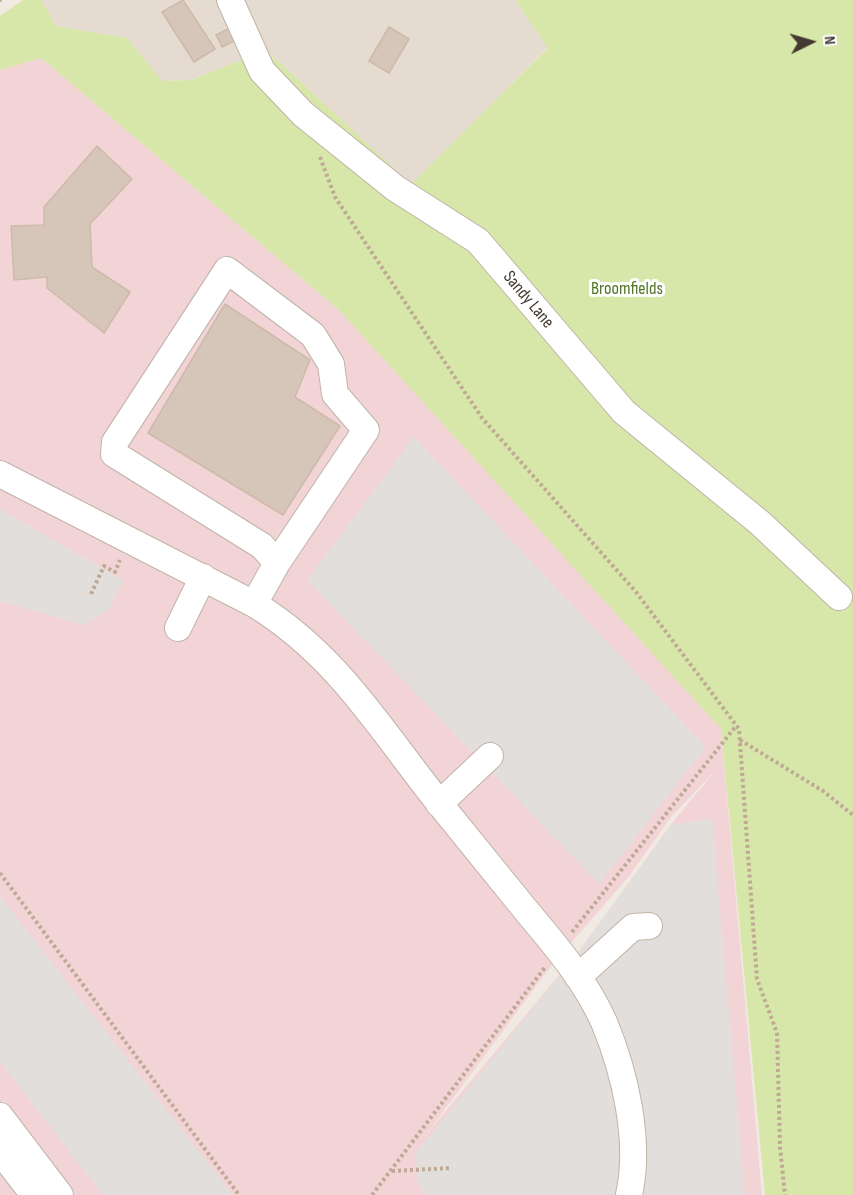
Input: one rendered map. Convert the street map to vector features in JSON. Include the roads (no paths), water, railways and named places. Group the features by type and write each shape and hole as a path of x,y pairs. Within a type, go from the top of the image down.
{"street":[{"name":"Sandy Lane","path":"230,0 262,71 303,114 395,188 478,241 624,412 760,524 839,597"},
{"path":"254,604 277,562 366,430 335,394 332,364 313,335 227,270 115,442 114,454 262,546 277,562"},
{"path":"0,474 133,540 274,616 318,652 350,685 566,975 603,1021 625,1090 633,1154 629,1195"},
{"path":"178,628 203,577"},
{"path":"439,804 490,756"},
{"path":"566,975 633,927 649,926"},
{"path":"0,1117 60,1195"},
{"path":"0,1151 34,1195"}],"park label":[{"name":"Broomfields","path":"627,289"}]}
